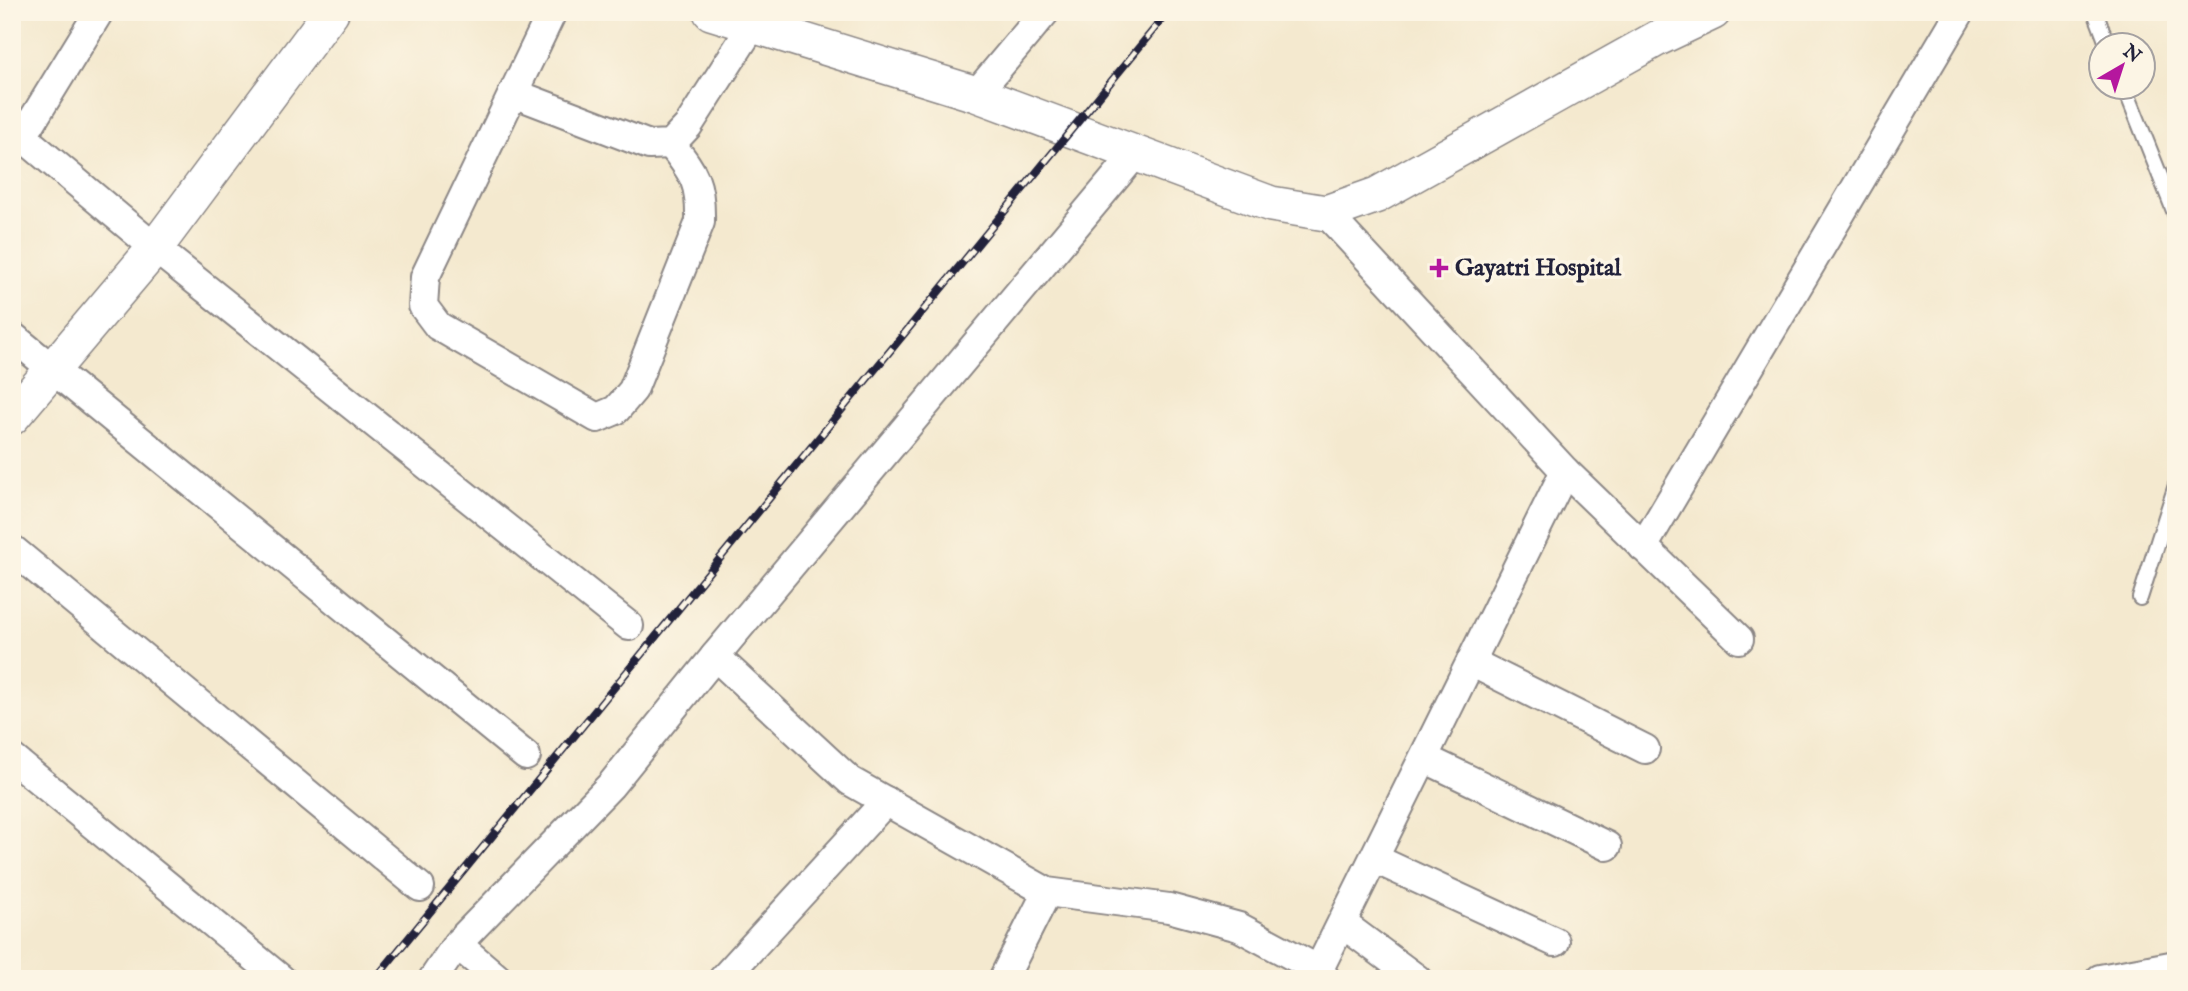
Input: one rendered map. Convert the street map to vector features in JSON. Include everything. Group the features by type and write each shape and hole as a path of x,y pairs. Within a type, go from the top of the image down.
{"street":[{"path":"99,12 17,132 155,248 629,626"},
{"path":"12,417 155,248 331,12"},
{"path":"552,12 425,277 423,306 438,326 597,418 616,410 633,390 700,222 701,197 694,174 671,144"},
{"path":"711,12 976,94 1271,204 1326,213 1377,195 1658,38 1713,12"},
{"path":"976,94 1045,12"},
{"path":"1643,547 1960,12"},
{"path":"513,93 649,145 671,144 688,126 752,26"},
{"path":"433,979 457,944 611,785 715,656 1136,153"},
{"path":"1326,213 1565,471 1739,639"},
{"path":"12,336 526,757"},
{"path":"715,656 850,782 1047,892 1168,908 1239,927 1320,976 1565,471"},
{"path":"12,549 420,887"},
{"path":"1471,662 1645,749"},
{"path":"12,758 281,979"},
{"path":"1424,758 1607,846"},
{"path":"723,979 886,802"},
{"path":"1375,859 1555,942"},
{"path":"1003,979 1047,892"},
{"path":"1343,924 1417,979"},
{"path":"457,944 498,979"},
{"path":"2100,979 2176,965"}],"lane":[{"path":"2095,12 2103,32"},
{"path":"2131,102 2176,216"},
{"path":"2140,598 2176,485"}],"railway":[{"path":"375,979 1168,12"}],"place":[{"name":"Gayatri Hospital","path":"1439,268"}]}
